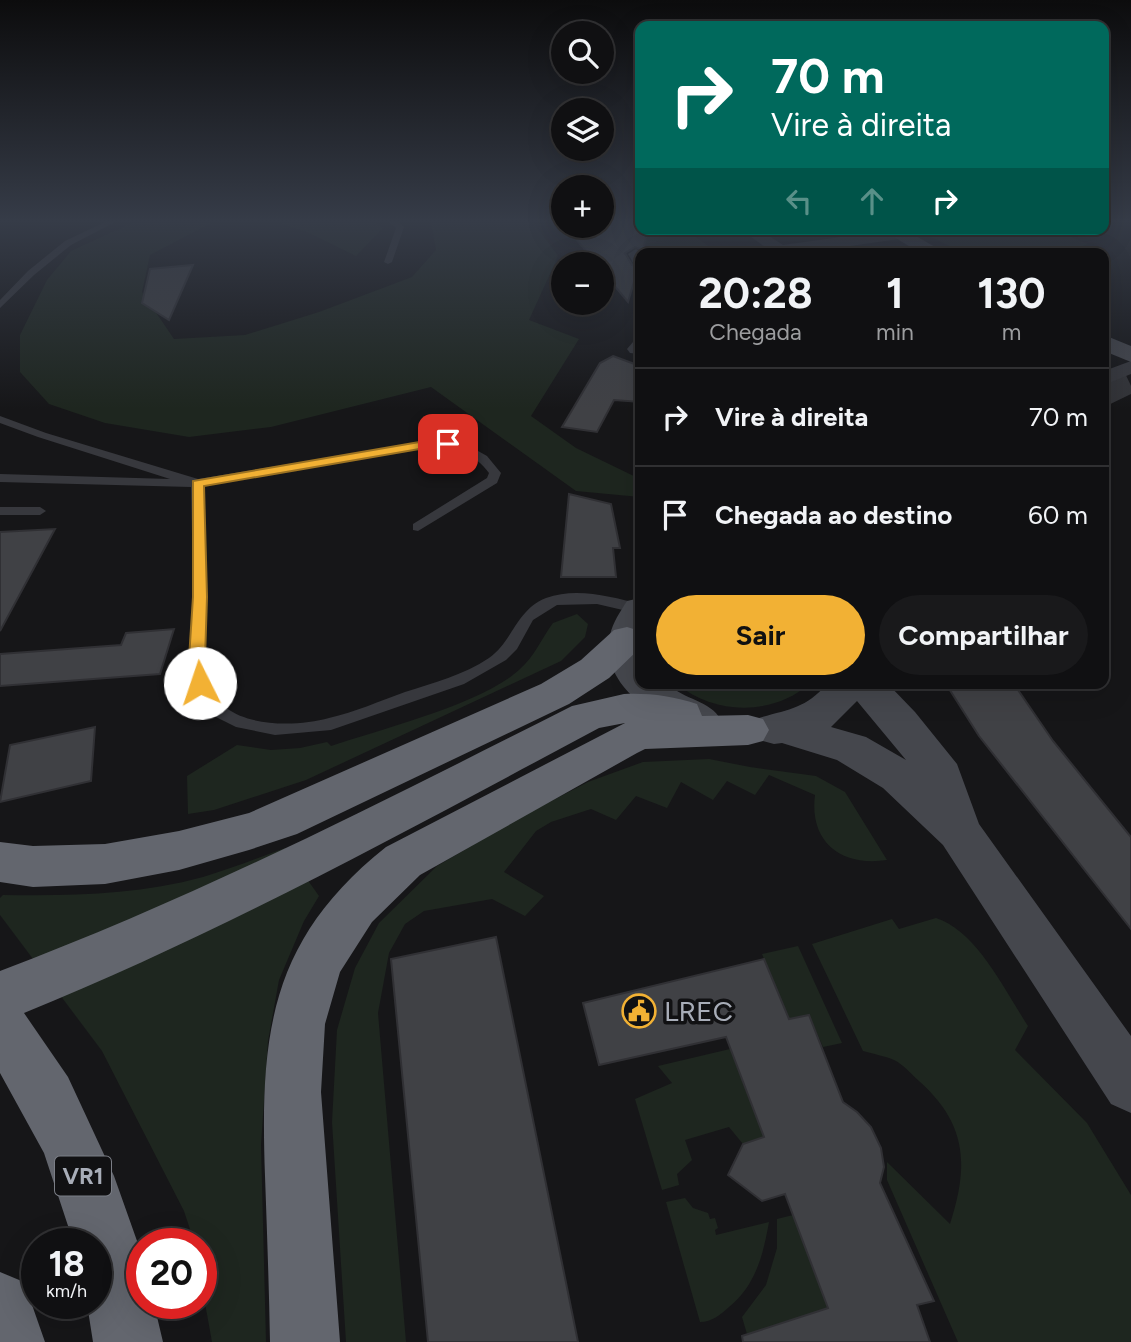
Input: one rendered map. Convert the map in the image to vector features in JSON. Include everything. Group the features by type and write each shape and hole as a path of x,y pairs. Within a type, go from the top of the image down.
{"highway":[{"path":"0,862 50,865 142,858 189,849 281,821 555,694 595,669 635,620"},
{"path":"0,997 90,963 267,880 586,717 613,709 643,706 683,714"},
{"path":"305,1342 292,1111 297,1039 303,1002 316,968 331,936 352,907 376,882 403,861 640,734 765,729"},
{"name":"VR1","path":"0,1026 41,1088 90,1192 109,1247 128,1342"},
{"path":"0,1306 10,1342"}],"main road":[{"path":"1109,344 1131,355"},
{"path":"635,624 628,655 635,669"},
{"path":"649,689 662,702 683,714 714,725 765,729 851,748 898,776 959,832 1131,1084"},
{"path":"765,729 814,718 838,702 845,689"},
{"path":"869,689 901,723 942,776 959,832"}],"street":[{"path":"1109,377 1131,367"}],"lane":[{"path":"0,306 21,284"},
{"path":"0,419 42,435 197,483"},
{"path":"0,478 197,483 431,444 465,447 490,465 495,473 493,480 418,527"},
{"path":"197,483 200,597 197,659 200,683 205,699 215,708 249,725 295,730 331,724 469,676 503,654 513,643 529,615 555,602 575,597 591,597 635,619"},
{"path":"0,511 40,511"}],"shaded area":[{"path":"45,284 144,284 142,292 174,339 245,335 319,312 394,284 545,284 529,320 579,339 531,416 576,448 635,477 635,497 576,491 431,387 271,427 189,437 105,423 49,404 20,372 20,335"},
{"path":"577,614 588,624 585,637 561,661 306,780 214,810 188,814 187,776 237,745 271,750 300,748 327,742 331,746 456,705 481,694 519,670 534,653 553,623"},
{"path":"684,689 802,689 778,702 743,708 708,702"},
{"path":"709,759 816,776 845,792 887,860 856,859 842,855 832,848 817,826 815,795 769,775 755,795 727,781 713,800 681,782 667,808 636,796 616,820 591,809 551,822 536,831 504,872 544,896 525,916 492,899 424,911 405,924 389,953 378,1013 406,1342 346,1342 332,1122 337,1030 355,968 379,923 437,866 526,814 588,782 643,762"},
{"path":"285,848 319,896 304,921 279,980 268,1041 261,1145 266,1342 212,1342 208,1319 217,1319 217,1228 190,1228 184,1211 102,1051 0,915 0,898 3,895 78,894 153,888 234,867"},
{"path":"936,918 964,935 989,964 1028,1026 1015,1050 1087,1123 1131,1195 1131,1342 958,1342 887,1180 887,1162 950,1224 960,1183 960,1146 955,1130 935,1097 904,1067 890,1059 863,1051 812,944 892,919 899,929"},
{"path":"798,946 842,1043 823,1047 809,1015 789,1019 762,954"},
{"path":"730,1049 764,1137 743,1144 729,1127 685,1140 692,1160 677,1174 679,1185 662,1190 635,1099 672,1083 658,1066"},
{"path":"685,1198 693,1208 708,1213 710,1219 715,1218 718,1228 715,1230 716,1235 769,1222 761,1258 746,1289 722,1313 704,1322 700,1322 666,1202"},
{"path":"793,1215 828,1308 747,1334 742,1317 766,1285 777,1248 777,1219"}],"building":[{"path":"147,284 185,284 169,320 142,303"},
{"path":"614,284 633,284 628,302 614,285"},
{"path":"613,356 635,364 635,402 614,400 597,432 562,427 600,363"},
{"path":"569,494 611,504 620,548 613,548 616,577 561,577"},
{"path":"55,529 0,631 0,532"},
{"path":"174,629 160,674 0,686 0,654 121,645 126,633"},
{"path":"949,689 1017,689 1053,741 1131,837 1131,929 979,736"},
{"path":"95,727 91,781 0,802 10,745"},
{"path":"496,937 578,1342 428,1342 391,959"},
{"path":"764,959 789,1019 809,1015 843,1102 871,1127 881,1148 884,1167 880,1183 934,1301 917,1305 930,1342 743,1342 742,1336 828,1308 785,1194 762,1201 728,1175 743,1144 764,1137 726,1037 599,1065 583,1003"}],"tunnel":[{"path":"1109,390 1131,379"}],"place":[{"name":"LREC","path":"639,1011"}],"route":[{"path":"200,683 197,659 200,597 197,483 431,444 448,444"}]}
